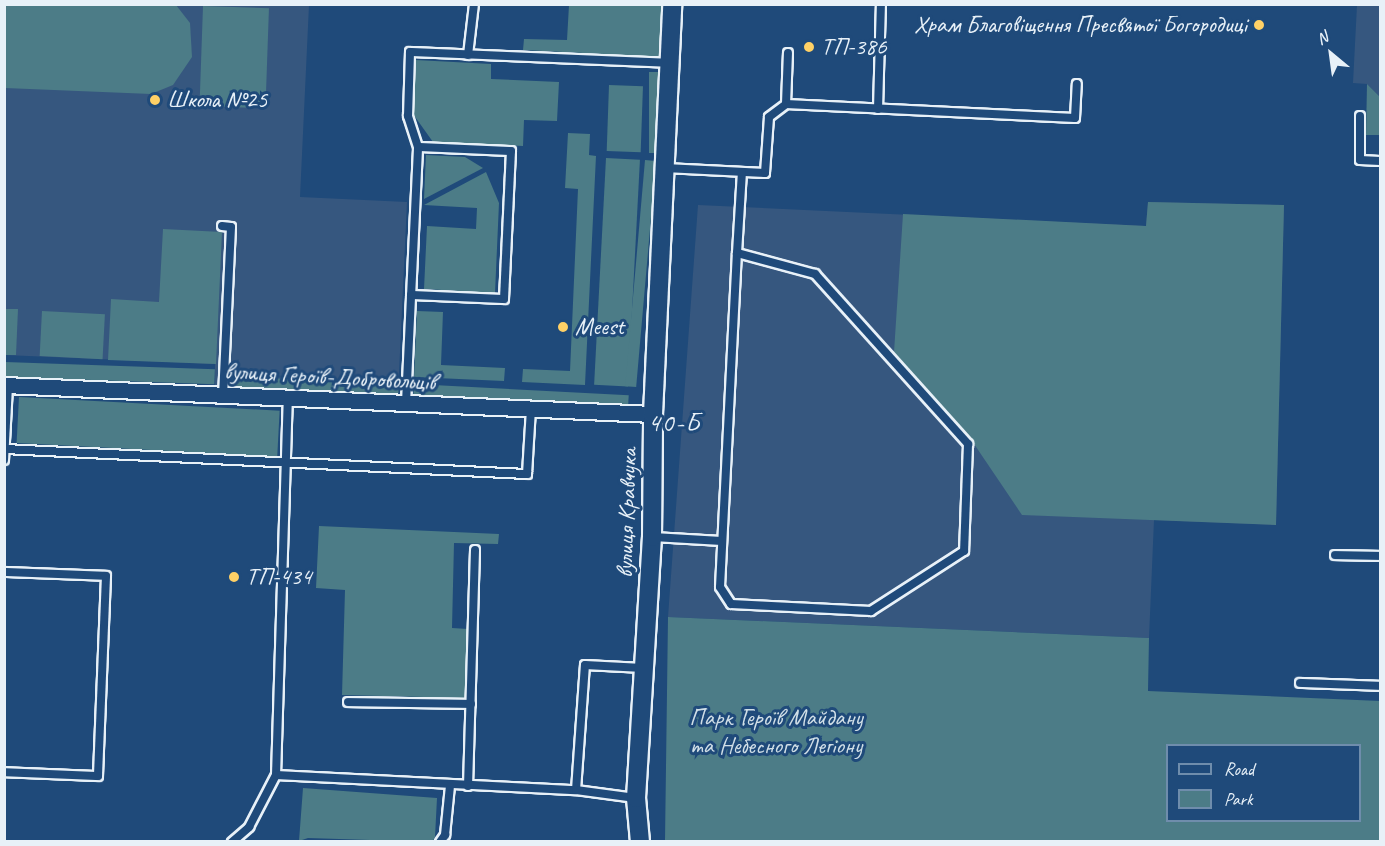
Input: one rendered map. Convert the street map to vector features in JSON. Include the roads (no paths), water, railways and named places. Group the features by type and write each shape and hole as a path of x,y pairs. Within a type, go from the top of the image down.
{"street":[{"name":"вулиця Кравчука","path":"640,842 636,798 652,537 653,414 672,4"},
{"name":"вулиця Героїв-Добровольців","path":"6,385 653,414"}],"lane":[{"path":"468,55 474,4"},
{"path":"878,109 881,4"},
{"path":"406,403 418,147 408,116 410,52 669,63"},
{"path":"786,104 788,53"},
{"path":"665,168 765,173 769,117 786,104 1075,118 1077,84"},
{"path":"1360,116 1360,160 1380,161"},
{"path":"411,295 504,299 510,174 511,151 418,147"},
{"path":"737,253 815,274 968,444 964,551 871,611 731,604 720,587 737,253 742,172"},
{"path":"222,226 231,227 223,395"},
{"path":"4,460 6,385"},
{"path":"234,841 249,827 276,775 288,398"},
{"path":"5,449 527,474 531,409"},
{"path":"652,537 722,541"},
{"path":"468,786 476,550"},
{"path":"1335,555 1380,556"},
{"path":"4,572 106,576 98,776 4,772"},
{"path":"576,790 585,665 645,668"},
{"path":"1300,684 1380,686"},
{"path":"348,702 471,704"},
{"path":"276,775 450,786 576,790 636,798"},
{"path":"441,842 450,786"}],"place":[{"name":"Храм Благовіщення Пресвятої Богородиці","path":"1259,25"},
{"name":"ТП-386","path":"809,47"},
{"name":"Школа №25","path":"155,100"},
{"name":"Meest","path":"563,327"},
{"name":"ТП-434","path":"234,577"}],"district":[{"name":"40-Б","path":"674,423"}],"park label":[{"name":"Парк Героїв Майдану та Небесного Легіону","path":"776,732"}]}
